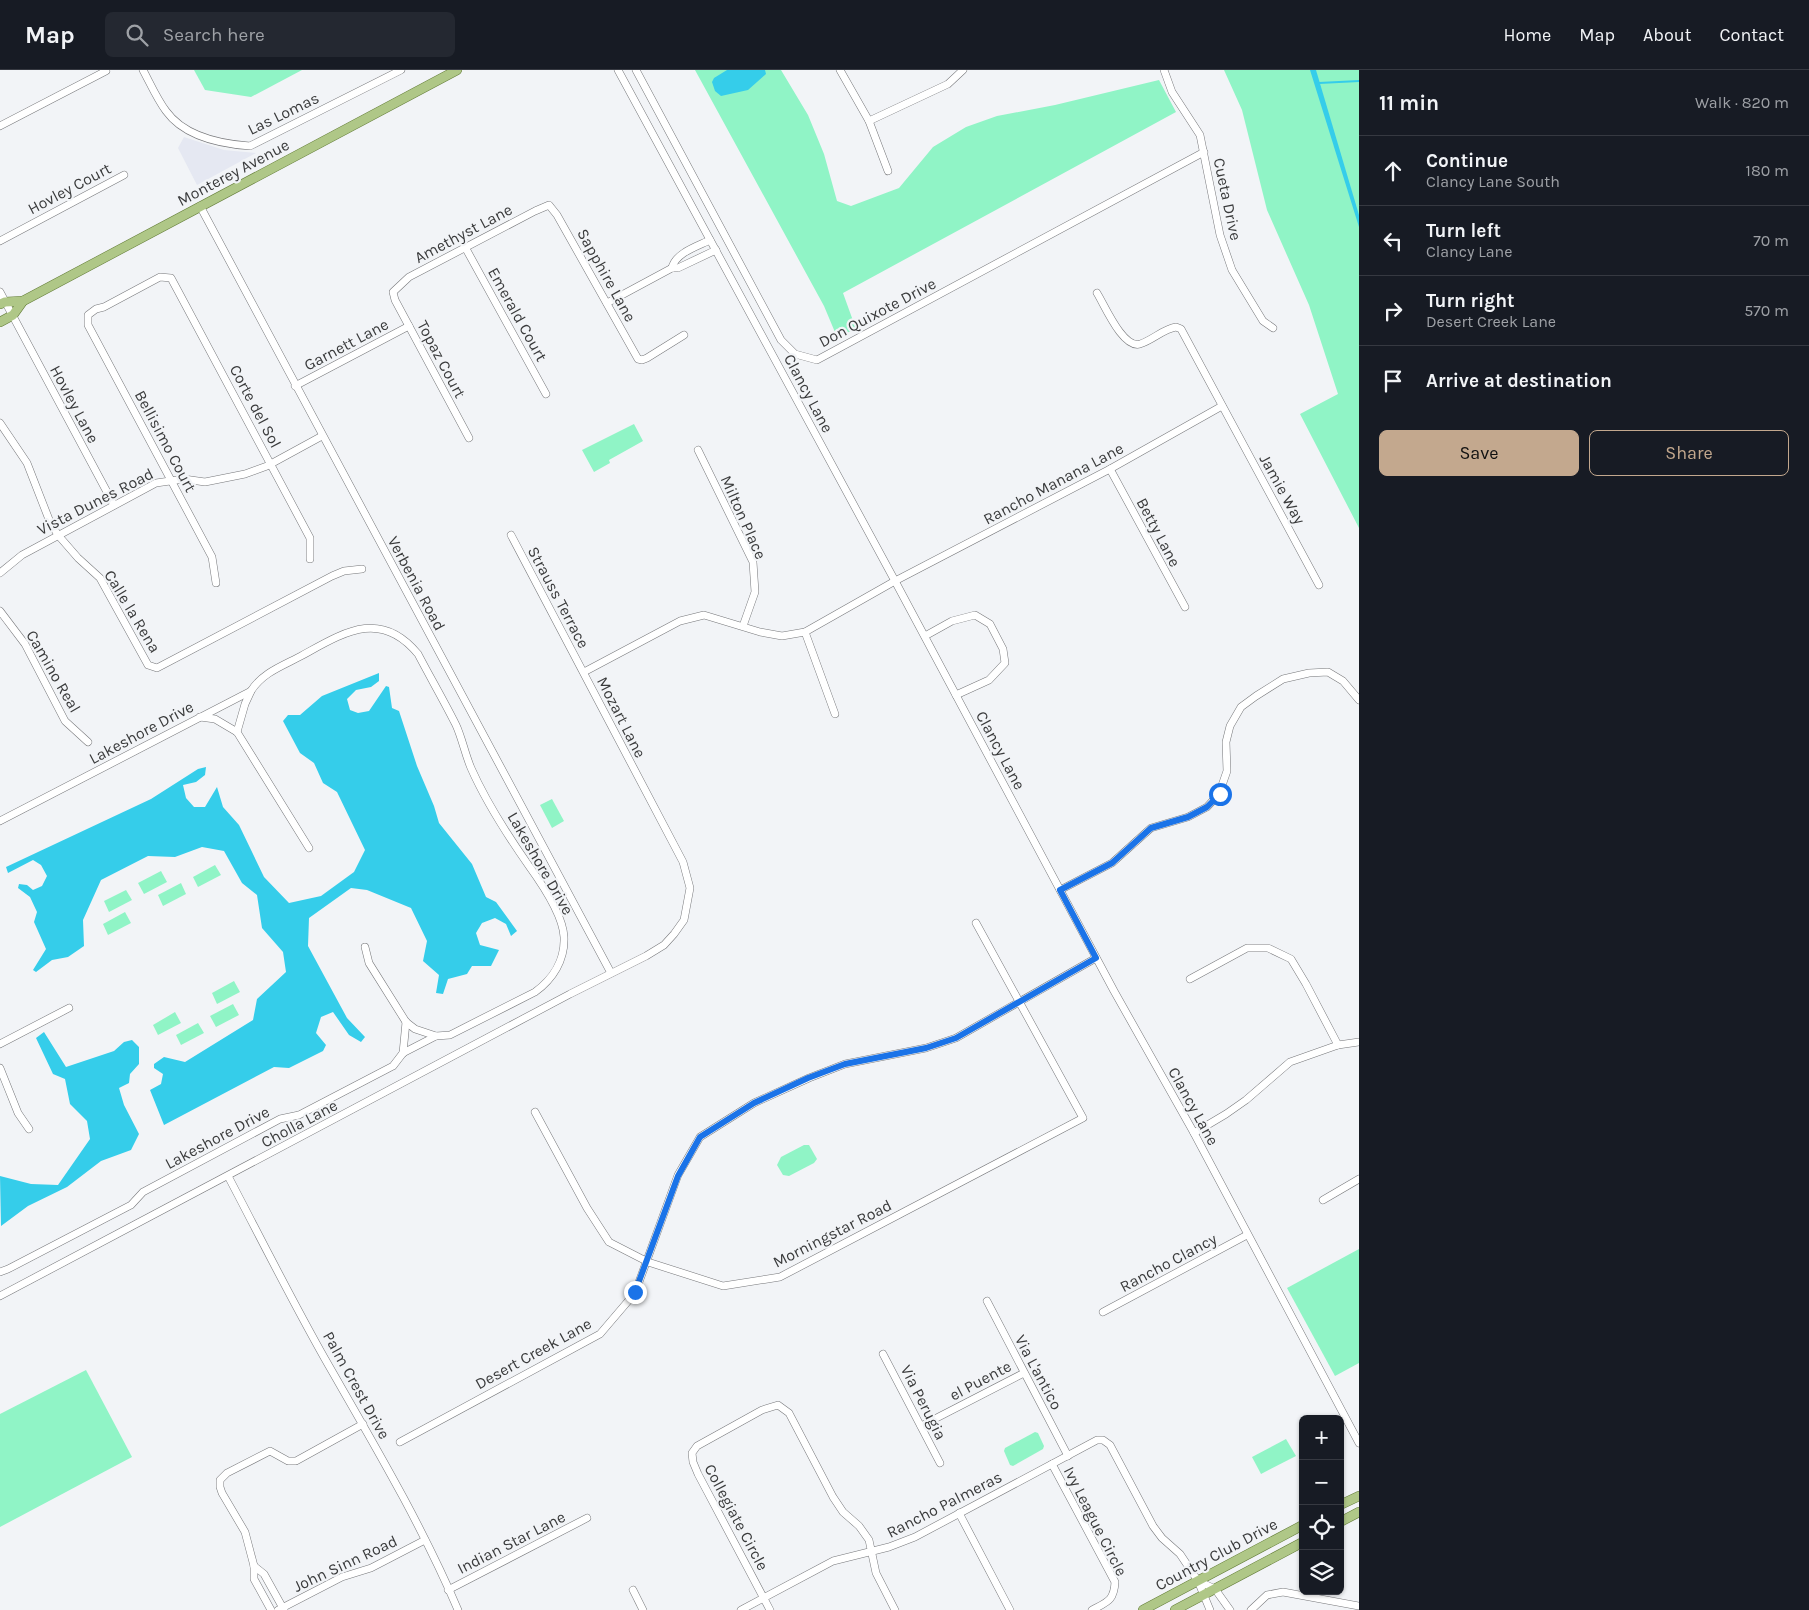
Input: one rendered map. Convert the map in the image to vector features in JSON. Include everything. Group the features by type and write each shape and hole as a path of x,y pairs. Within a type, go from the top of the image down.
{"main road":[{"name":"Monterey Avenue","path":"3,303 23,301 457,70"},
{"name":"Monterey Avenue","path":"0,322 12,316 23,301"},
{"path":"1342,1505 1359,1496"},
{"path":"1344,1520 1359,1512"},
{"name":"Country Club Drive","path":"1143,1610 1299,1527"},
{"name":"Country Club Drive","path":"1175,1610 1299,1544"}],"street":[{"name":"Las Lomas","path":"143,70 165,111 179,126 199,135 233,144 250,146 400,70"},
{"name":"Clancy Lane","path":"618,70 895,581 1096,958 1194,1134 1359,1443"},
{"name":"Don Quixote Drive","path":"636,70 781,340 795,354 818,360 1204,152"},
{"path":"840,70 869,121 888,171"},
{"path":"869,121 948,84 963,70"},
{"name":"Cueta Drive","path":"1164,70 1172,92 1200,135 1220,236 1232,270 1263,321 1274,328"},
{"path":"0,126 106,72"},
{"name":"Hovley Court","path":"0,241 124,175"},
{"name":"Verbenia Road","path":"200,206 295,386 514,790 610,973"},
{"name":"Amethyst Lane","path":"393,292 409,277 535,211 549,206"},
{"name":"Sapphire Lane","path":"549,206 566,228 638,359 647,358 684,335"},
{"path":"672,268 673,263 681,255 710,240"},
{"name":"Emerald Court","path":"465,247 546,394"},
{"path":"607,303 672,268 678,268 716,250"},
{"name":"Bellisimo Court","path":"160,278 104,307 96,309 88,315 88,325 212,557 216,582"},
{"name":"Corte del Sol","path":"160,278 171,278 271,464 310,538 310,559"},
{"name":"Hovley Lane","path":"0,292 3,303 12,316 114,505"},
{"name":"Topaz Court","path":"393,292 395,300 469,438"},
{"name":"Jamie Way","path":"1097,293 1124,339 1131,344 1140,344 1169,328 1176,326 1181,329 1319,585"},
{"name":"Garnett Lane","path":"295,386 409,326"},
{"name":"Rancho Manana Lane","path":"895,581 1110,469 1222,406"},
{"name":"Calle la Rena","path":"0,423 27,463 50,522 58,535 78,558 100,578 148,665 157,668 332,576 344,571 362,569"},
{"name":"Vista Dunes Road","path":"0,573 22,555 156,483 184,479 205,482 245,474 271,464 322,436"},
{"name":"Milton Place","path":"698,450 753,562 755,592 743,626"},
{"name":"Betty Lane","path":"1110,469 1184,607"},
{"name":"Strauss Terrace","path":"511,535 584,672"},
{"name":"Mozart Lane","path":"610,973 664,945 684,920 690,888 683,862 584,672 680,621 704,615 760,632 782,636 805,632 895,581"},
{"name":"Camino Real","path":"0,611 25,644 65,721 88,742"},
{"path":"924,636 952,621 974,615 990,624 1004,649 1004,663 989,680 956,695"},
{"name":"Lakeshore Drive","path":"0,821 251,691 263,676 344,633 366,627 387,630 400,636 418,654 456,725 471,768 509,837 549,898 562,923 564,937 563,952 559,965 544,986 535,992 450,1035 436,1036 403,1052 393,1066 299,1116 280,1119 143,1192 131,1205 8,1270 0,1272"},
{"path":"805,632 835,714"},
{"path":"1060,890 1112,863 1151,828 1188,817 1207,807 1220,794 1226,771 1226,742 1230,726 1241,707 1256,696 1283,680 1328,672 1343,681 1359,700"},
{"path":"238,732 245,704 251,691"},
{"path":"200,717 215,720 238,732 309,848"},
{"path":"976,923 1018,1001"},
{"path":"365,947 369,963 406,1022 415,1029 436,1036"},
{"path":"1190,979 1247,948 1268,948 1291,960 1306,984 1338,1045"},
{"name":"Desert Creek Lane","path":"400,1442 600,1334 635,1292 648,1262 678,1176 700,1137 754,1103 808,1078 845,1064 926,1048 956,1038 1096,958"},
{"name":"Cholla Lane","path":"0,1296 610,973"},
{"name":"Morningstar Road","path":"536,1112 588,1208 609,1242 648,1262 723,1286 780,1277 1083,1118 1018,1001"},
{"path":"0,1044 69,1008"},
{"path":"403,1052 406,1022"},
{"path":"1194,1134 1246,1100 1290,1062 1338,1045 1359,1042"},
{"path":"0,1068 3,1080 18,1113 29,1129"},
{"name":"Palm Crest Drive","path":"228,1176 324,1358 363,1424 425,1540 458,1610"},
{"path":"1323,1200 1359,1179"},
{"name":"Rancho Clancy","path":"1103,1312 1247,1235"},
{"name":"Via L'antico","path":"987,1301 1068,1456"},
{"name":"Via Perugia","path":"884,1354 940,1463"},
{"name":"el Puente","path":"921,1426 1024,1373"},
{"name":"Collegiate Circle","path":"764,1598 698,1474 693,1462 692,1453 697,1446 771,1406 778,1405 789,1413 833,1496 843,1512 859,1526 869,1540 872,1551"},
{"path":"271,1610 254,1579 254,1566 247,1537 222,1493 220,1480 227,1473 270,1451 288,1461 296,1461 363,1424"},
{"name":"Rancho Palmeras","path":"741,1610 833,1561 889,1547 915,1537 1097,1440 1103,1440 1110,1445 1153,1526 1162,1538 1180,1554 1198,1580"},
{"name":"Ivy League Circle","path":"1052,1464 1115,1582 1114,1594 1108,1602 1092,1610"},
{"path":"959,1513 1010,1610"},
{"name":"Indian Star Lane","path":"448,1590 587,1518"},
{"name":"John Sinn Road","path":"281,1609 342,1577 371,1568 425,1540"},
{"path":"872,1551 876,1573 895,1610"},
{"path":"254,1566 264,1574 281,1609"},
{"path":"1198,1580 1215,1588 1230,1610"},
{"path":"1198,1580 1210,1610"},
{"path":"633,1590 643,1610"},
{"path":"1250,1610 1267,1595 1284,1592 1359,1606"},
{"path":"764,1598 770,1610"}],"shaded area":[{"path":"184,137 224,150 256,153 197,185 178,148"}],"green space":[{"path":"194,70 302,70 251,97 205,90"},
{"path":"695,70 781,70 808,115 824,154 837,201 851,206 899,188 933,147 966,127 997,116 1055,105 1159,80 1176,112 843,293 856,329 837,337 824,306"},
{"path":"1224,70 1359,70 1359,528 1300,414 1338,394 1309,305 1267,210 1242,110"},
{"path":"634,424 643,441 609,460 610,463 594,472 582,450"},
{"path":"552,799 564,821 552,828 540,805"},
{"path":"215,865 221,875 198,887 193,877"},
{"path":"161,871 167,882 144,894 138,883"},
{"path":"181,883 186,894 163,906 158,895"},
{"path":"126,890 132,900 109,912 104,901"},
{"path":"125,912 131,923 108,935 103,924"},
{"path":"234,981 240,992 217,1004 212,993"},
{"path":"233,1004 239,1015 216,1027 210,1016"},
{"path":"175,1012 181,1023 158,1035 153,1025"},
{"path":"198,1023 204,1033 181,1045 176,1035"},
{"path":"804,1145 809,1145 817,1159 814,1163 789,1176 783,1175 777,1165 781,1157"},
{"path":"1359,1249 1359,1363 1335,1376 1287,1288"},
{"path":"86,1370 132,1457 0,1527 0,1414"},
{"path":"1035,1432 1038,1433 1044,1446 1043,1449 1013,1466 1010,1465 1004,1451 1005,1448"},
{"path":"1286,1439 1296,1456 1261,1474 1252,1457"}],"water":[{"path":"727,70 765,70 766,74 748,90 721,96 715,91 712,82 714,78"},
{"path":"1310,70 1316,70 1359,215 1359,227"},
{"path":"379,673 379,681 371,687 356,690 347,699 350,710 358,713 369,711 386,686 389,687 392,708 399,711 417,766 439,823 472,864 486,897 496,902 517,931 511,936 506,924 495,918 482,923 476,933 480,945 499,950 491,966 472,966 467,974 448,979 443,994 436,993 439,975 423,961 427,941 411,908 367,890 351,888 309,918 308,946 347,1018 365,1037 361,1042 349,1035 333,1012 321,1017 316,1033 326,1045 323,1051 289,1068 274,1067 164,1125 150,1090 161,1084 163,1074 154,1068 154,1064 164,1057 185,1062 253,1020 257,999 286,972 283,952 262,928 257,895 242,883 224,851 202,847 175,857 148,856 101,880 83,920 84,946 68,957 52,960 36,972 33,970 46,949 34,922 37,912 30,897 18,888 19,884 27,885 33,890 42,886 47,876 41,865 33,860 8,873 6,867 151,799 198,769 206,767 205,775 196,782 183,785 186,798 194,807 205,807 217,787 223,807 239,825 264,877 289,903 321,896 354,872 365,850 337,792 323,783 314,763 300,753 283,721 288,715 300,715 322,696"},
{"path":"44,1032 66,1067 114,1051 124,1042 132,1040 139,1047 139,1064 130,1074 129,1083 119,1088 124,1105 139,1134 131,1150 101,1161 67,1187 28,1206 1,1226 0,1176 31,1184 58,1185 90,1139 87,1121 70,1104 65,1079 53,1074 36,1038"}],"waterway":[{"path":"1319,83 1359,81"}],"route":[{"path":"635,1292 648,1262 678,1176 700,1137 754,1103 808,1078 845,1064 926,1048 956,1038 1096,958 1060,890 1112,863 1151,828 1188,817 1207,807 1220,794"}]}
